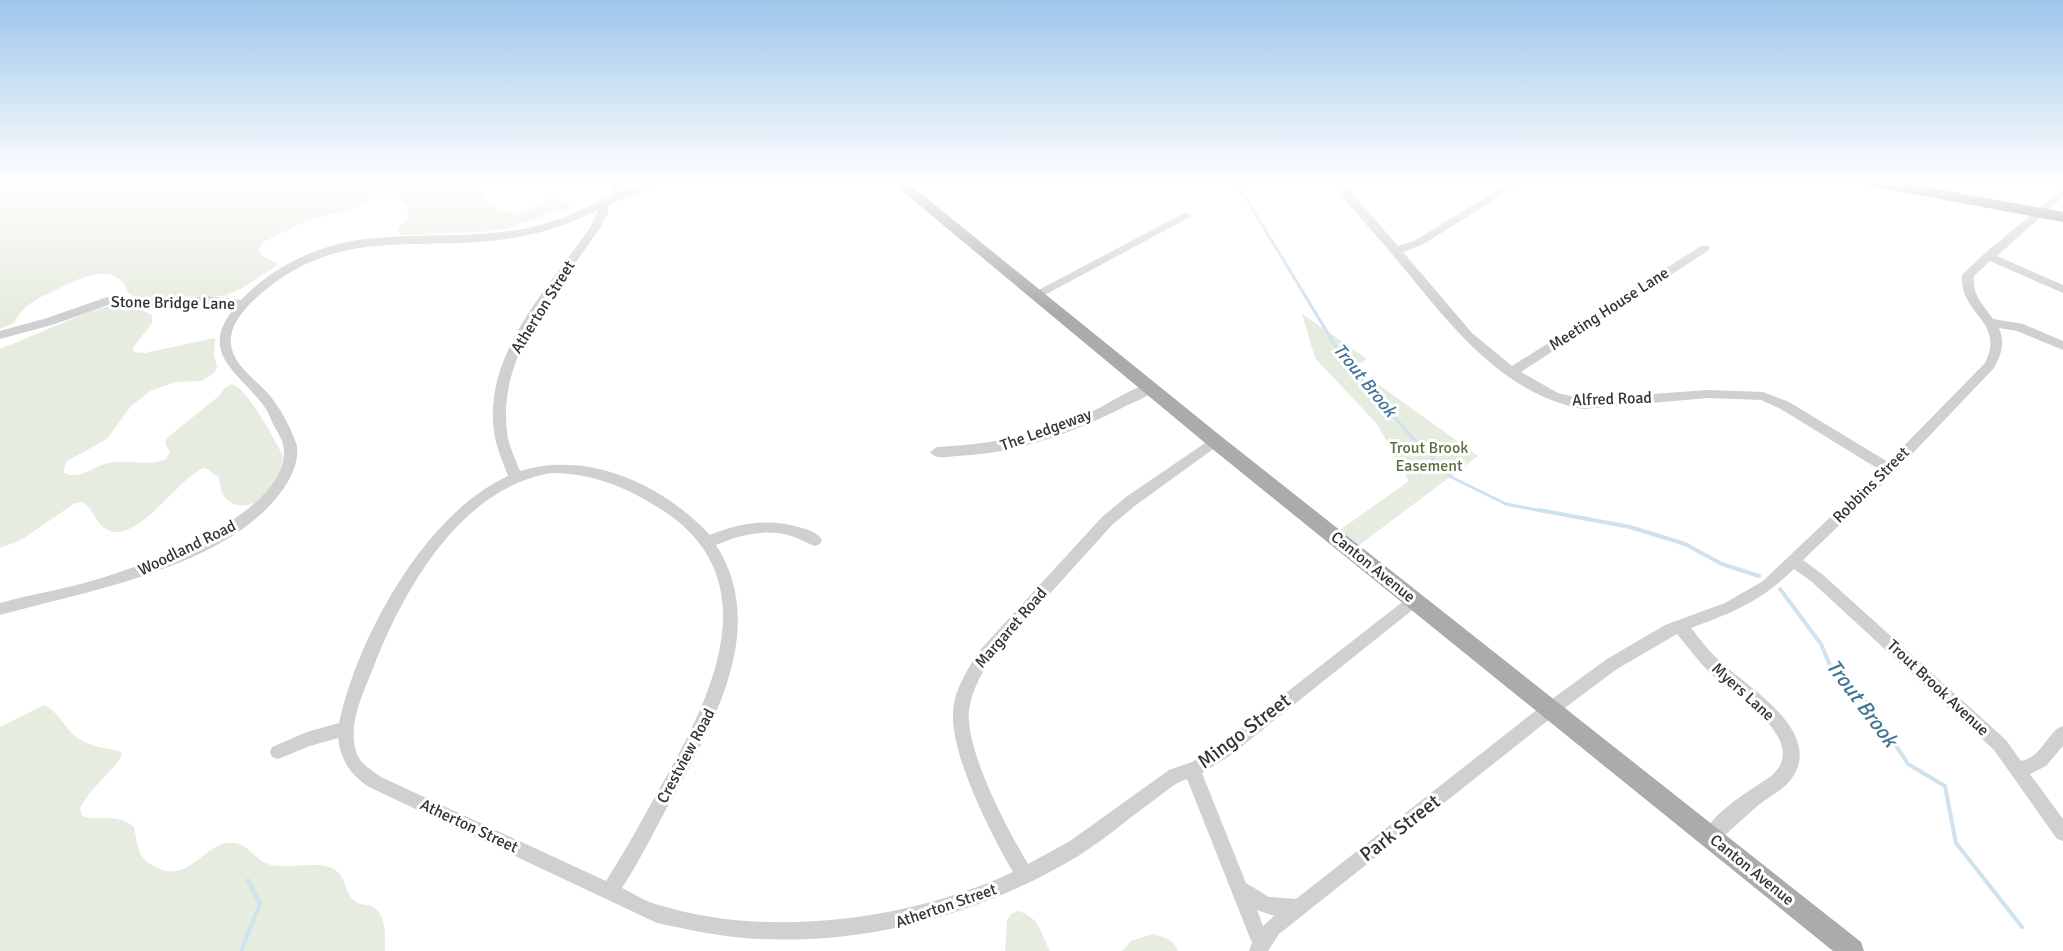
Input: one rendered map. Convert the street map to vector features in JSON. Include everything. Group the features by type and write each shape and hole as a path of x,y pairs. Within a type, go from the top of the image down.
{"main road":[{"name":"Canton Avenue","path":"951,224 1216,442 1852,951"}],"street":[{"name":"Woodland Road","path":"0,609 95,586 154,566 220,535 255,513 273,496 291,461 289,440 268,403 232,365 225,351 224,340 228,328 244,304 286,271 338,248 369,242 471,239 526,232 555,224"},
{"name":"Atherton Street","path":"597,224 549,292 520,342 505,374 500,399 499,423 504,447 516,478 498,488 463,514 437,540 420,562 371,653 356,691 346,728 347,753 366,777 657,914 701,928 739,936 796,938 842,934 917,918 976,898 1025,876 1074,848 1173,777 1192,770"},
{"path":"1038,294 1168,224"},
{"name":"Alfred Road","path":"1374,224 1468,336 1486,353 1548,394 1572,403 1720,393 1763,396 1784,405 1889,469"},
{"path":"1396,250 1418,243 1448,224"},
{"name":"Robbins Street","path":"1549,710 1623,657 1680,626 1751,597 1776,579 1889,469 1990,365 1999,347 1997,337 1971,295 1967,279 1971,271 2024,224"},
{"name":"Meeting House Lane","path":"1513,370 1705,248"},
{"path":"1988,256 2063,289"},
{"name":"Stone Bridge Lane","path":"0,335 51,321 111,300 167,303 208,300 244,304"},
{"path":"1989,322 2026,329 2063,346"},
{"name":"The Ledgeway","path":"937,452 990,449 1022,442 1151,387"},
{"name":"Margaret Road","path":"1025,876 1010,850 963,747 960,716 969,679 985,655 1107,521 1131,501 1216,442"},
{"name":"Crestview Road","path":"516,478 541,470 565,467 603,473 674,508 687,518 707,543 723,576 730,617 728,649 719,685 701,730 610,891"},
{"path":"707,543 736,531 760,526 792,528 815,540"},
{"name":"Trout Brook Avenue","path":"1794,561 1817,578 2000,745 2063,833"},
{"name":"Mingo Street","path":"1259,947 1240,889 1192,770 1231,746 1414,600"},
{"name":"Myers Lane","path":"1680,626 1715,667 1773,716 1784,730 1791,749 1791,761 1784,775 1742,807 1711,837"},
{"name":"Park Street","path":"1259,947 1269,933 1300,907 1549,710"},
{"path":"278,752 307,739 346,728"},
{"path":"2019,769 2032,766 2044,759 2063,733"},
{"path":"1240,889 1263,904 1278,908 1300,907"}],"green space":[{"path":"0,224 299,224 263,242 258,250 262,256 277,263 275,267 244,287 224,296 136,297 129,294 117,277 100,274 80,279 41,297 28,305 14,323 0,329"},
{"path":"402,224 518,224 480,232 404,235 399,234 398,229"},
{"path":"109,306 142,310 152,315 152,323 133,348 134,352 145,353 215,338 214,355 217,367 214,373 202,381 175,382 150,391 131,406 107,439 67,461 63,472 74,475 108,463 151,463 165,460 170,453 165,442 168,437 219,396 224,388 232,384 253,404 283,456 275,482 270,491 255,503 236,505 225,498 219,477 205,468 194,474 156,510 129,529 115,532 103,527 83,502 75,503 21,540 0,548 0,349"},
{"name":"Trout Brook Easement","path":"1302,314 1367,359 1354,367 1478,456 1359,545 1340,530 1409,481 1377,424 1315,358"},
{"path":"44,705 59,717 76,737 94,746 120,751 122,755 84,801 80,808 82,816 118,820 134,826 138,847 143,857 160,869 181,870 215,848 234,843 243,846 268,864 276,866 321,865 335,870 342,877 353,900 359,904 371,906 380,914 384,926 385,951 0,951 0,727"},
{"path":"1018,911 1031,917 1035,922 1050,951 1005,951 1007,921 1011,914"},
{"path":"1153,934 1171,942 1178,951 1122,951 1131,941"}],"waterway":[{"name":"Trout Brook","path":"1262,224 1338,350 1407,432 1451,477 1506,504 1547,512"},
{"name":"Trout Brook","path":"1539,510 1630,527 1685,544 1722,564 1759,576"},
{"name":"Trout Brook","path":"1780,589 1821,644 1830,665 1869,705 1908,764 1945,786 1956,843 2022,927"},
{"path":"241,951 260,904 248,880"}]}
